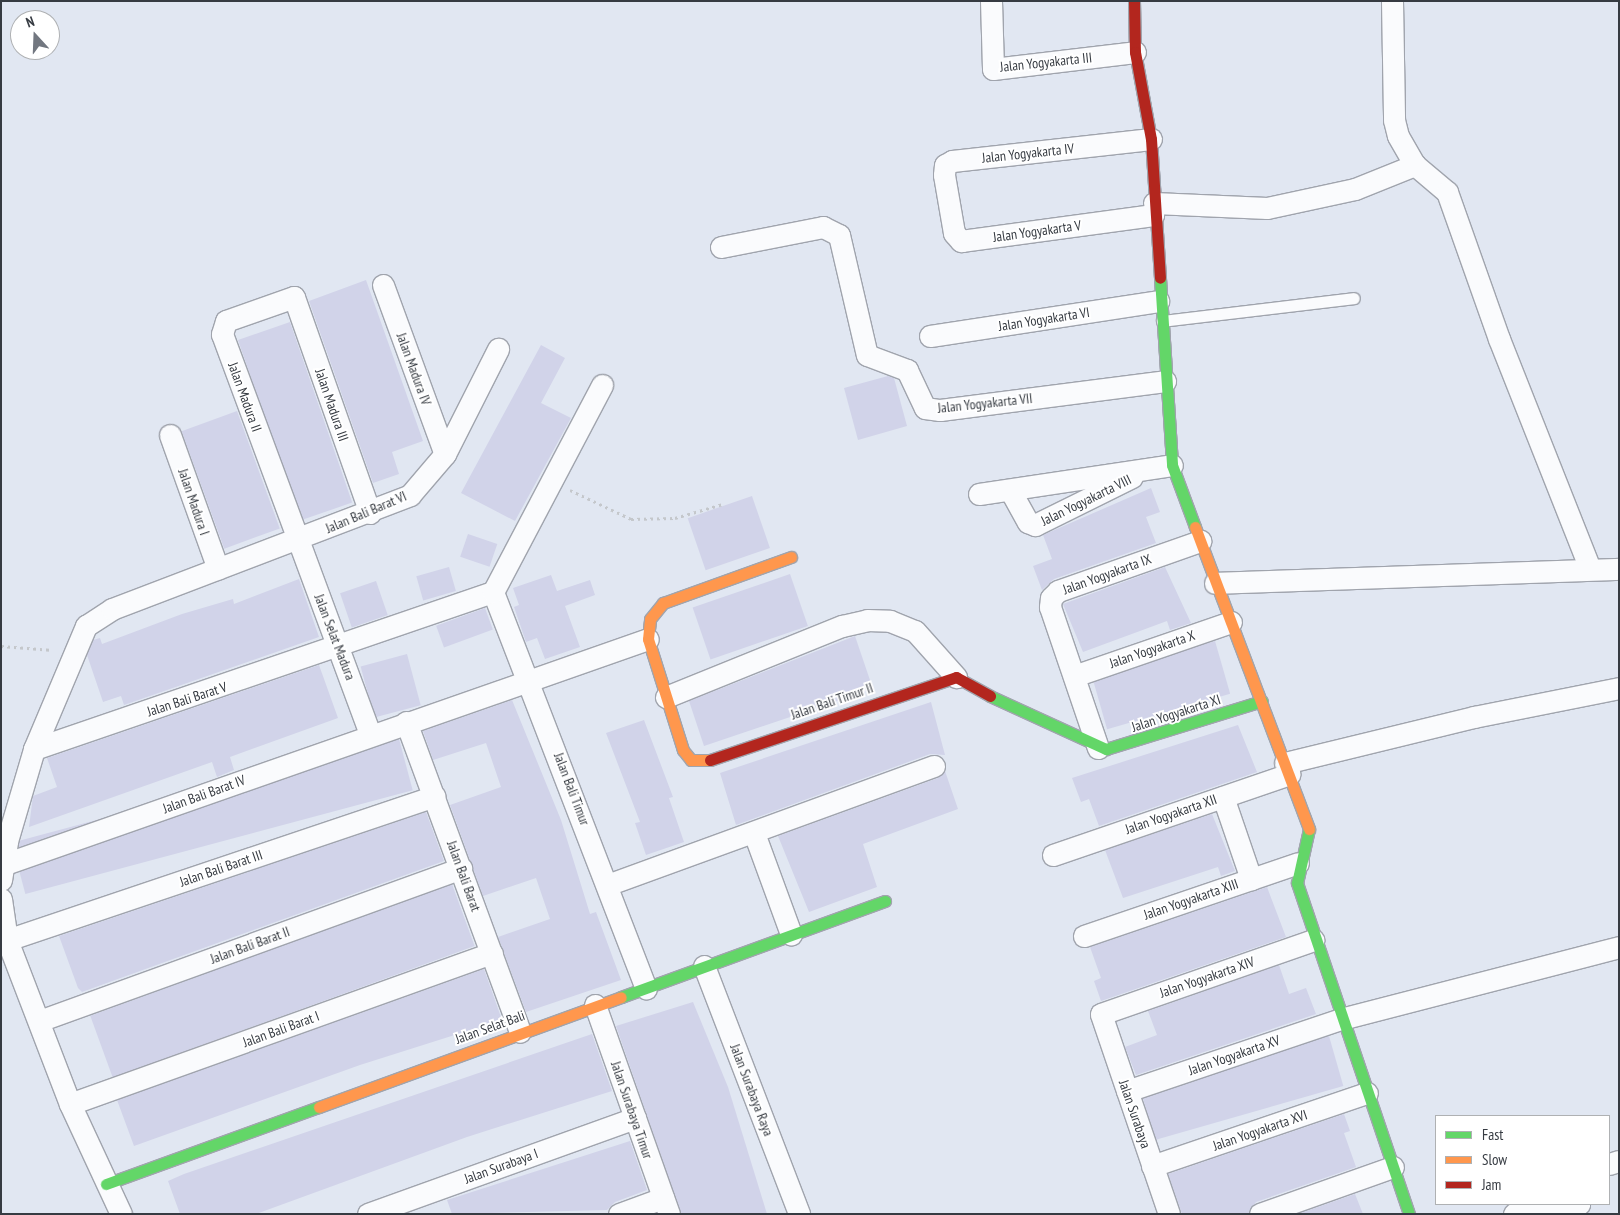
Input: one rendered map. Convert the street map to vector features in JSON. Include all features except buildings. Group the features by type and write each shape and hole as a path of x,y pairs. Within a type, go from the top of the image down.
{"street":[{"name":"Jalan Yogyakarta III","path":"991,1 993,69 1135,52"},
{"path":"1134,1 1135,52 1150,139 1159,311 1172,465 1215,583 1262,700 1311,837 1298,863 1297,883 1314,940 1409,1214"},
{"path":"1392,1 1394,120 1415,165 1447,192 1499,339 1590,568"},
{"name":"Jalan Yogyakarta IV","path":"947,204 945,165 952,161 1150,139"},
{"path":"1154,209 1267,208 1355,189 1415,165"},
{"name":"Jalan Yogyakarta V","path":"947,204 954,233 961,241 1154,209"},
{"name":"Jalan Yogyakarta VII","path":"721,246 822,226 839,235 867,355 907,370 925,408 940,410 1165,381"},
{"name":"Jalan Madura IV","path":"383,284 445,454"},
{"name":"Jalan Madura III","path":"294,297 370,513"},
{"name":"Jalan Madura II","path":"294,297 226,321 222,334 298,540"},
{"name":"Jalan Yogyakarta VI","path":"930,336 1159,311"},
{"name":"Jalan Bali Barat VI","path":"1,880 2,865 34,749 73,649 98,616 370,513 410,495 445,454 498,349"},
{"path":"493,592 602,385"},
{"name":"Jalan Madura I","path":"170,435 218,570"},
{"name":"Jalan Yogyakarta VIII","path":"979,494 1172,465"},
{"name":"Jalan Yogyakarta VIII","path":"1010,490 1028,522 1035,525 1150,468"},
{"name":"Jalan Selat Madura","path":"298,540 340,648 370,735"},
{"name":"Jalan Yogyakarta IX","path":"1098,748 1050,607 1058,591 1200,541"},
{"path":"648,639 650,619 663,603 791,557"},
{"path":"1215,583 1590,568 1619,569"},
{"name":"Jalan Bali Barat V","path":"34,749 340,648 493,592"},
{"name":"Jalan Bali Timur","path":"493,592 531,680 646,988"},
{"path":"666,696 842,626 867,620 890,621 915,631 956,677 1016,711 1098,748"},
{"name":"Jalan Yogyakarta X","path":"1074,676 1231,622"},
{"name":"Jalan Bali Barat IV","path":"2,865 406,722 648,639"},
{"name":"Jalan Bali Timur II","path":"648,639 683,750 701,763 956,677"},
{"name":"Jalan Yogyakarta XII","path":"1053,855 1223,797 1287,768 1474,717 1619,688"},
{"name":"Jalan Yogyakarta XI","path":"1098,748 1112,749 1262,700"},
{"name":"Jalan Bali Barat","path":"406,722 520,1032"},
{"path":"608,885 934,766"},
{"name":"Jalan Bali Barat III","path":"8,940 434,796"},
{"path":"1223,797 1251,879"},
{"path":"754,833 791,934"},
{"name":"Jalan Yogyakarta XIII","path":"1084,936 1298,863"},
{"name":"Jalan Bali Barat II","path":"39,1021 461,868"},
{"path":"1,899 8,940 70,1104 121,1214"},
{"name":"Jalan Selat Bali","path":"106,1184 791,934 886,902"},
{"name":"Jalan Yogyakarta XIV","path":"1101,1014 1314,940"},
{"name":"Jalan Yogyakarta XV","path":"1127,1091 1342,1019 1619,947"},
{"name":"Jalan Bali Barat I","path":"70,1104 492,953"},
{"name":"Jalan Surabaya Raya","path":"704,966 800,1214"},
{"name":"Jalan Surabaya Timur","path":"595,1005 666,1206"},
{"name":"Jalan Surabaya","path":"1101,1014 1169,1214"},
{"name":"Jalan Yogyakarta XVI","path":"1152,1166 1367,1093"},
{"name":"Jalan Surabaya I","path":"368,1214 635,1118"},
{"path":"1260,1214 1393,1167"},
{"path":"1514,1214 1572,1205"},
{"path":"619,1214 666,1206"}],"lane":[{"path":"1159,311 1354,298"}],"path":[{"path":"552,479 631,519 675,518 723,504"},
{"path":"1,646 38,651 73,649"}],"traffic: fast":[{"path":"1160,278 1172,465 1195,527"},
{"path":"990,696 1106,749 1262,701"},
{"path":"1309,829 1297,883 1409,1214"},
{"path":"621,997 885,901"},
{"path":"106,1184 319,1107"}],"traffic: slow":[{"path":"1195,527 1309,829"},
{"path":"710,760 691,760 683,750 648,639 650,619 663,603 791,557"},
{"path":"319,1107 621,997"}],"traffic: jam":[{"path":"1134,1 1135,52 1151,139 1160,278"},
{"path":"710,760 956,677 990,696"}]}
